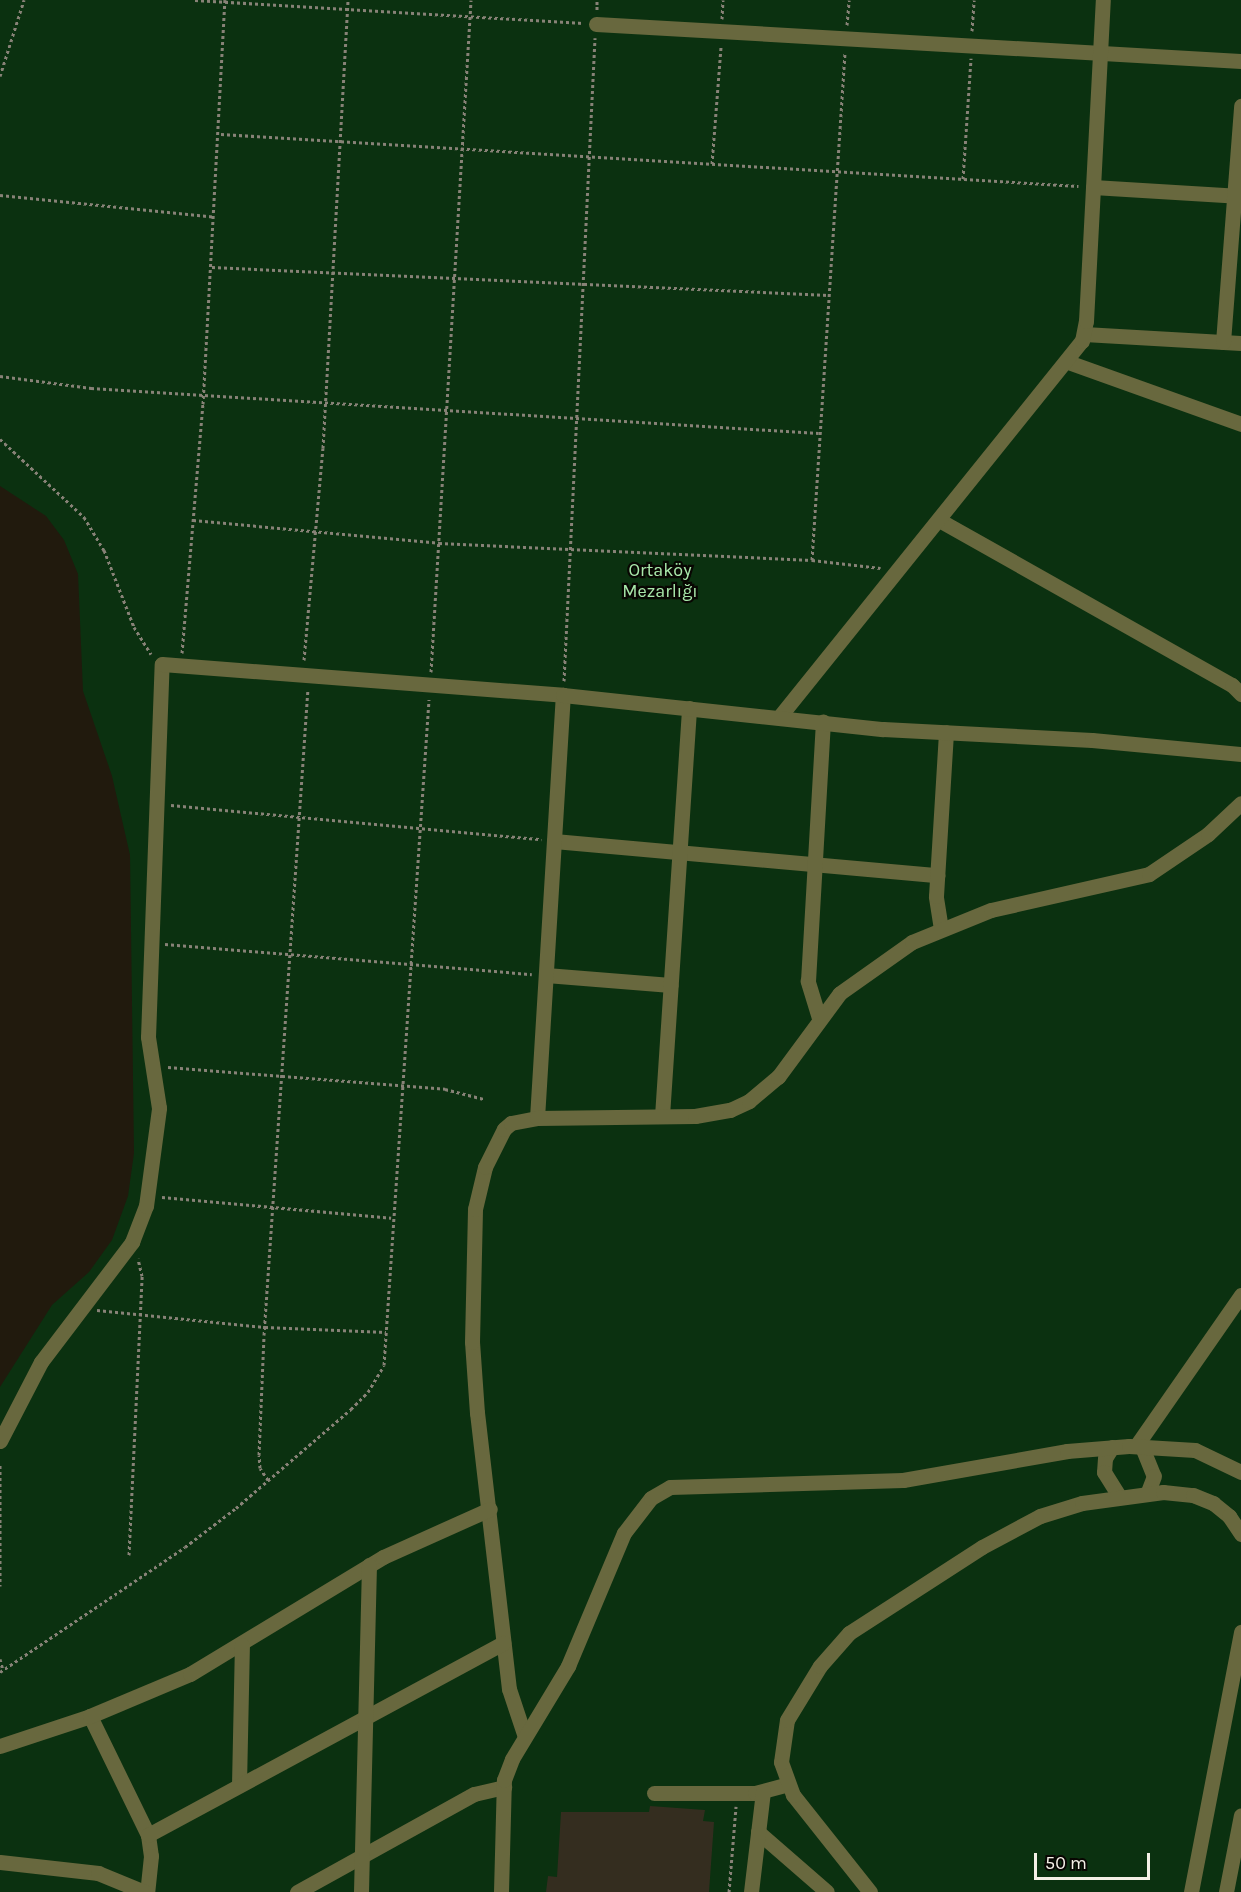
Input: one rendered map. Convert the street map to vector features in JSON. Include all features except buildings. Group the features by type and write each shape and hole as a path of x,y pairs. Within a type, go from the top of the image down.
{"street":[{"path":"780,716 1068,362 1084,334 1103,0"},
{"path":"596,24 1241,61"},
{"path":"1223,342 1238,196 1241,106"},
{"path":"1093,187 1238,196"},
{"path":"1084,334 1241,343"},
{"path":"1068,362 1241,424"},
{"path":"939,520 1232,685 1241,694"},
{"path":"0,1441 41,1362 132,1242 148,1196 159,1108 148,1037 162,664 181,663 563,695 823,722 1241,754"},
{"path":"537,1118 563,695"},
{"path":"662,1116 689,708"},
{"path":"819,1018 808,981 823,722"},
{"path":"940,929 937,874 946,732"},
{"path":"524,1734 511,1704 477,1413 472,1342 475,1209 485,1167 504,1129 511,1123 537,1118 714,1114 749,1101 778,1077 819,1018 861,975 940,929 992,910 1149,874 1169,864 1216,828 1241,803"},
{"path":"554,841 937,874"},
{"path":"546,975 671,985"},
{"path":"1139,1447 1241,1295"},
{"path":"1112,1447 1105,1458 1104,1472 1119,1496"},
{"path":"501,1892 504,1787 524,1734 568,1666 624,1533 651,1498 670,1487 903,1480 1067,1451 1112,1447 1195,1450 1241,1472"},
{"path":"1139,1447 1154,1476 1147,1494"},
{"path":"870,1892 788,1784 780,1749 787,1720 820,1666 849,1633 982,1547 1040,1516 1119,1496 1193,1495 1213,1503 1229,1516 1241,1534"},
{"path":"0,1746 90,1716 190,1674 242,1645 369,1565 490,1509"},
{"path":"362,1892 369,1565"},
{"path":"1191,1892 1241,1632"},
{"path":"147,1835 503,1643"},
{"path":"239,1785 242,1645"},
{"path":"0,1862 98,1873 146,1892 151,1856 147,1835 90,1716"},
{"path":"654,1793 763,1792 788,1784"},
{"path":"297,1892 474,1794 504,1787"},
{"path":"751,1892 763,1792"},
{"path":"1226,1892 1241,1815"},
{"path":"758,1832 827,1892"}],"path":[{"path":"0,76 24,0"},
{"path":"195,0 596,24 587,157 563,695"},
{"path":"268,1480 260,1468 259,1455 265,1327 315,532 326,401 348,0"},
{"path":"0,1659 1,1671 186,1547 268,1480 368,1392 384,1365 392,1218 406,1085 414,964 420,829 448,411 471,0"},
{"path":"712,164 723,0"},
{"path":"812,560 849,0"},
{"path":"963,179 975,0"},
{"path":"181,663 204,392 220,134 225,1"},
{"path":"220,134 1093,187"},
{"path":"0,195 215,217"},
{"path":"212,267 828,295"},
{"path":"0,376 92,388 204,392 575,420 819,433"},
{"path":"0,439 84,517 104,550 143,646 162,664"},
{"path":"193,520 439,543 569,552 812,560 897,572"},
{"path":"158,804 554,841"},
{"path":"151,943 546,975"},
{"path":"152,1066 406,1085 463,1092 484,1099"},
{"path":"148,1196 392,1218"},
{"path":"129,1555 142,1276 132,1242"},
{"path":"83,1308 140,1317 265,1327 387,1332"},
{"path":"0,1465 0,1586"},
{"path":"729,1892 737,1793"}],"green space":[{"name":"Ortaköy Mezarlığı","path":"0,0 1241,0 1241,1892 0,1892 0,1387 52,1305 89,1272 112,1240 128,1196 134,1153 130,855 112,776 83,691 78,574 64,540 46,516 0,486"}]}
